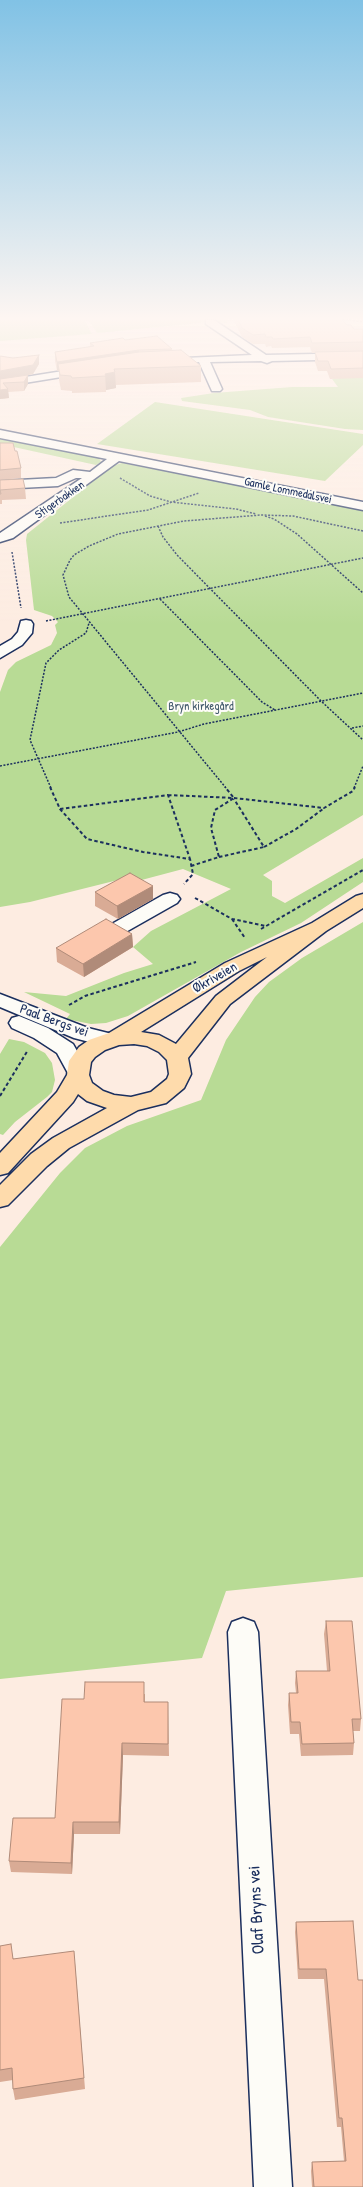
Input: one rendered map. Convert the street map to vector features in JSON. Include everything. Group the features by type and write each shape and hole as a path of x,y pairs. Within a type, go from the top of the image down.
{"main road":[{"name":"Økriveien","path":"177,1057 223,1000 319,927 363,900"},
{"name":"Økriveien","path":"112,1039 238,964 319,927"},
{"path":"0,1168 65,1097 77,1073 80,1061 86,1052 112,1039 134,1037 152,1040 167,1047 177,1057 180,1066 180,1074 176,1083 169,1091 158,1098 131,1104 61,1143 39,1160 0,1199"},
{"path":"77,1073 83,1086 95,1096 112,1102 131,1104"}],"street":[{"name":"Gamle Lommedalsvei","path":"0,434 363,506"},
{"name":"Stigerbakken","path":"4,537 94,476 117,457"},
{"path":"0,486 58,482 73,474 94,476"},
{"path":"0,653 17,642 25,633 26,624"},
{"path":"117,929 174,894"},
{"name":"Paal Bergs vei","path":"0,1000 75,1031 112,1039"},
{"name":"Paal Bergs vei","path":"0,1014 41,1033 65,1049 77,1073"},
{"name":"Olaf Bryns vei","path":"243,1632 273,2187"}],"path":[{"path":"115,474 150,496 170,502 236,509 261,515 286,526 363,593"},
{"path":"58,523 148,510 205,492"},
{"path":"264,847 234,798 178,732 69,597 64,575 74,555 104,538 192,520 261,515 293,516 363,530"},
{"path":"158,526 170,547 209,588 321,701 352,728 363,740"},
{"path":"4,537 20,607 26,624 363,558"},
{"path":"160,598 262,702 275,710"},
{"path":"89,622 86,633 59,650 46,663 30,740 60,809 87,838 143,852 190,859"},
{"path":"0,766 178,732 204,724 363,694"},
{"path":"352,728 363,726"},
{"path":"191,866 219,857 264,847 296,829 324,808 354,791 363,766"},
{"path":"60,809 168,795 234,798 324,808"},
{"path":"168,795 190,859 193,874 174,894 232,919 266,926"},
{"path":"219,857 211,828 215,810 234,798"},
{"path":"257,931 363,870"},
{"path":"232,919 245,938"},
{"path":"240,941 251,935"},
{"path":"66,1007 85,996 198,962"},
{"path":"0,1096 30,1046"}],"green space":[{"path":"129,421 279,421 363,434 363,445 325,481 97,444"},
{"path":"294,421 363,421 363,430 345,429"},
{"path":"0,438 94,456 99,458 101,462 96,465 0,444"},
{"name":"Bryn kirkegård","path":"122,463 363,510 363,815 263,875 272,881 272,896 285,903 363,858 363,882 301,923 241,952 128,1016 106,1023 91,1024 66,1019 70,1014 24,992 66,996 124,973 153,964 133,947 151,931 231,889 183,869 134,882 118,880 30,902 0,907 0,692 8,670 16,662 51,645 57,633 55,625 58,622 52,616 34,610 26,540 27,534 112,466"},
{"path":"363,922 363,1577 226,1591 202,1658 0,1679 0,1247 60,1173 85,1148 127,1126 201,1100 226,1040 255,997 269,982 302,958"},
{"path":"9,1039 24,1042 45,1053 52,1063 55,1080 52,1092 15,1122 3,1135 0,1134 0,1054"}],"building":[{"path":"0,443 13,443 15,451 17,451 21,468 0,470"},
{"path":"23,479 25,488 0,490 0,480"},
{"path":"130,873 153,886 117,906 95,892"},
{"path":"106,919 132,934 83,964 56,948"},
{"path":"326,1621 352,1621 361,1719 352,1719 354,1743 302,1744 300,1722 291,1722 289,1693 298,1693 296,1671 330,1671"},
{"path":"85,1682 144,1682 144,1702 168,1702 168,1744 122,1743 119,1822 73,1822 71,1863 9,1861 13,1818 55,1818 62,1699 84,1699"},
{"path":"353,1921 358,1980 363,1980 363,2187 314,2187 312,2162 346,2161 342,2118 339,2118 326,1969 299,1969 296,1922"},
{"path":"11,1944 13,1959 74,1951 84,2078 13,2089 12,2068 0,2070 0,1946"}]}
